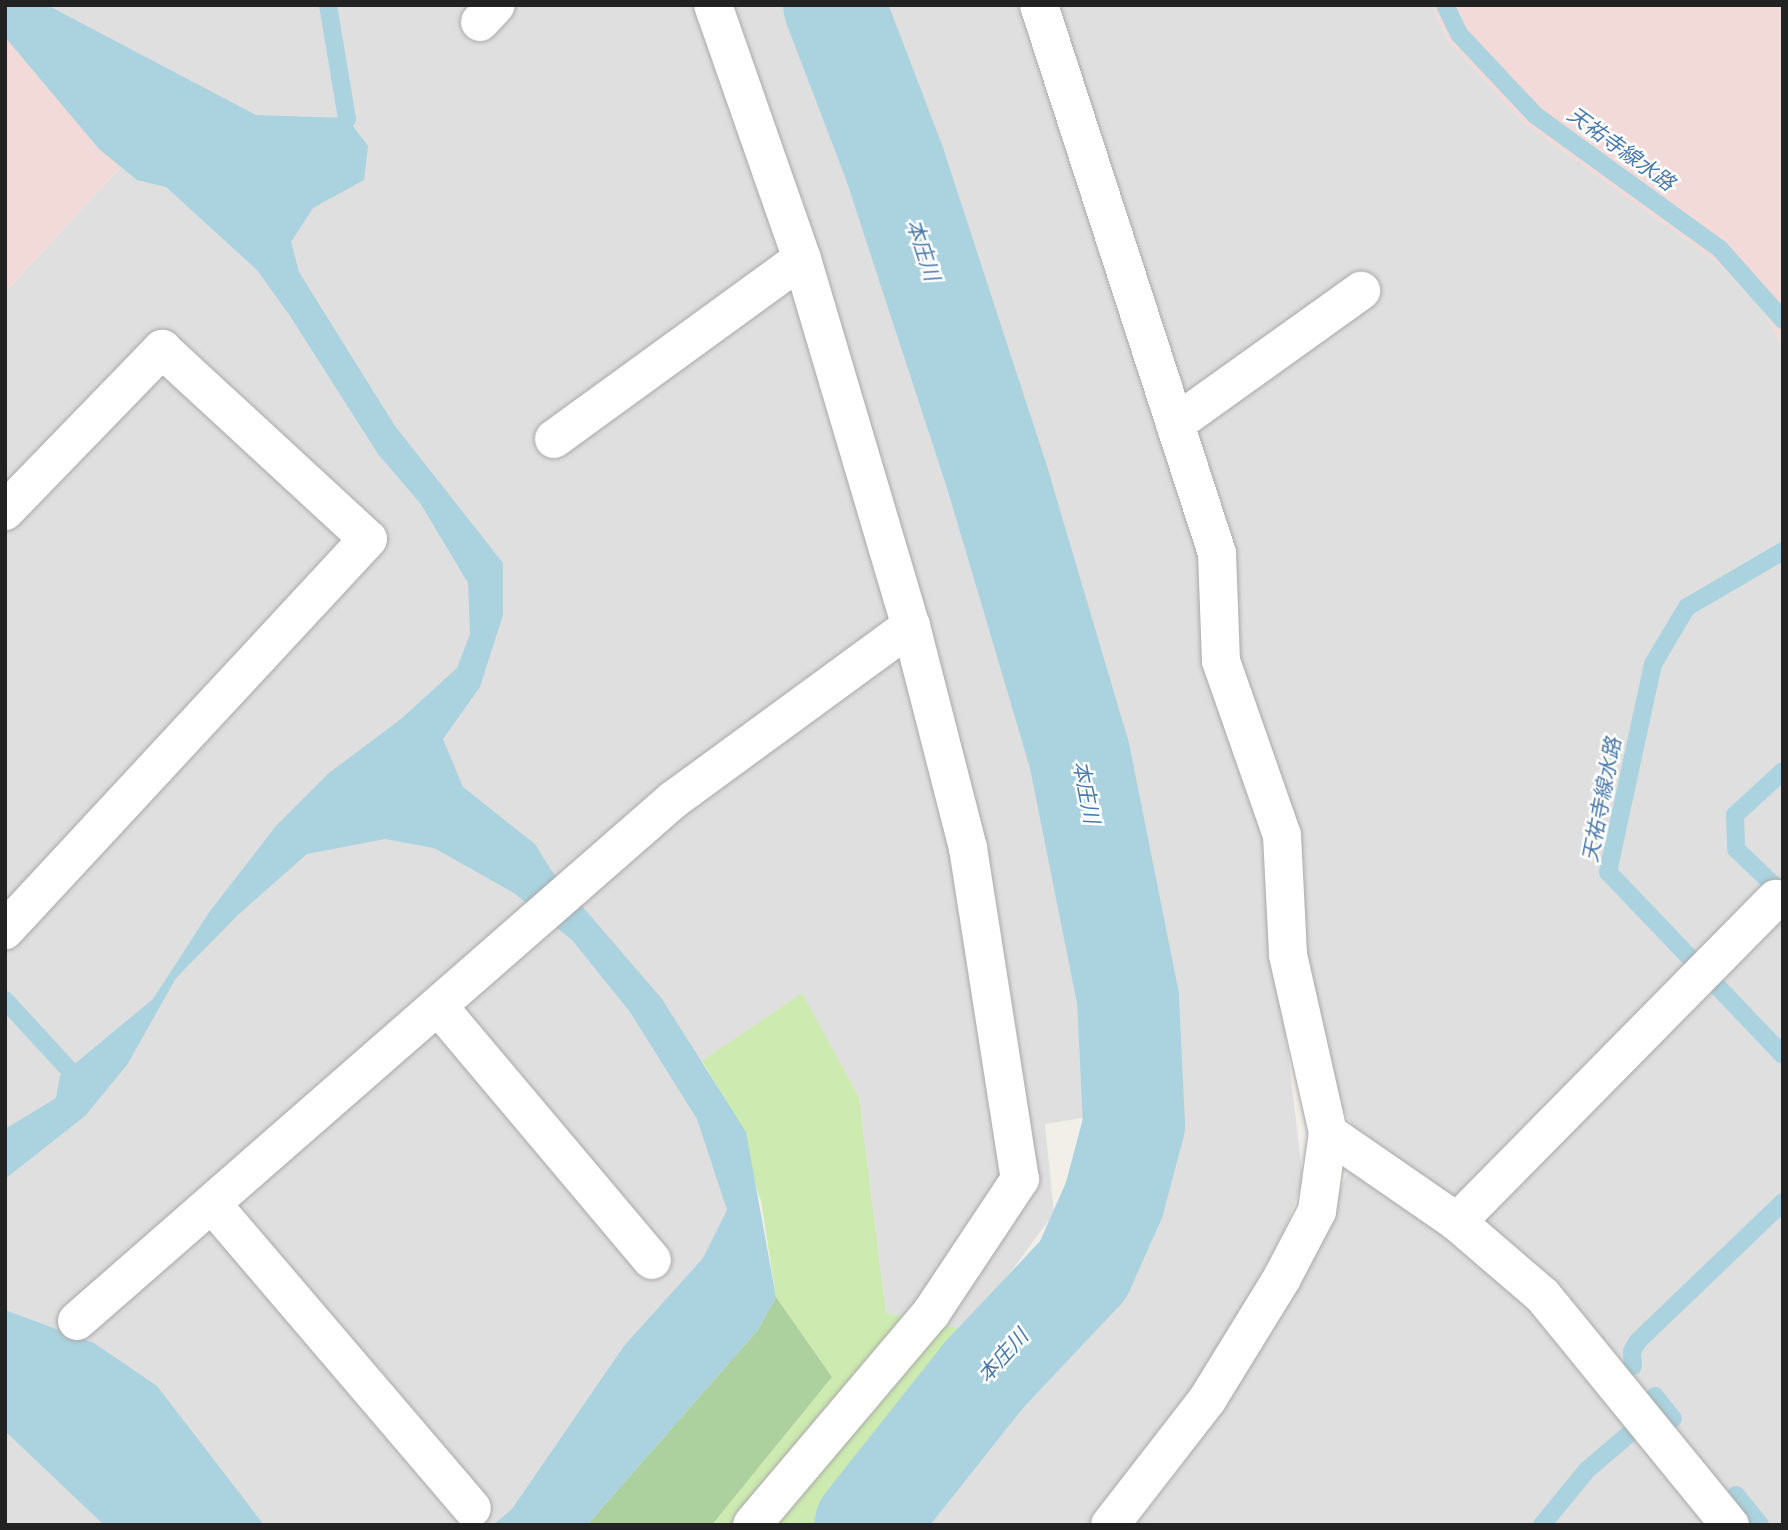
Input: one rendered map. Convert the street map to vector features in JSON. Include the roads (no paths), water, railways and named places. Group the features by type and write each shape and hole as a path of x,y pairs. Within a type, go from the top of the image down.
{"street":[{"path":"713,5 802,259 911,626 968,848 1020,1179 931,1313 751,1525"},
{"path":"1039,5 1217,553 1221,661 1283,835 1288,955 1328,1133 1317,1211 1282,1278 1207,1400 1110,1525"},
{"path":"554,439 802,259"},
{"path":"1175,424 1361,291"},
{"path":"5,511 162,349 368,539 5,930"},
{"path":"77,1321 673,800 911,626"},
{"path":"1457,1222 1776,899"},
{"path":"438,1006 652,1260"},
{"path":"1328,1133 1457,1222 1544,1296 1730,1525"},
{"path":"212,1204 472,1508"}],"water":[{"path":"5,5 47,5 256,115 347,118 368,146 364,180 313,208 291,242 299,272 395,426 503,563 503,615 480,687 443,739 463,787 535,844 551,870 662,999 746,1132 776,1297 757,1331 587,1525 493,1525 512,1509 624,1346 703,1258 727,1210 697,1119 630,1012 572,940 514,893 434,848 385,839 307,854 238,915 176,978 127,1065 85,1116 5,1179 5,1129 56,1098 60,1076 153,999 210,911 276,826 329,773 401,719 457,668 470,634 468,583 420,503 378,454 290,316 257,270 166,187 137,180 99,149 5,37"},
{"path":"5,1310 94,1343 157,1386 264,1525 104,1525 5,1431"}],"waterway":[{"path":"328,5 347,118 337,138"},
{"name":"本庄川","path":"834,5 895,165 997,477 1079,753 1128,998 1134,1125 1114,1200 1083,1270 984,1375 865,1525"},
{"name":"天祐寺線水路","path":"1445,5 1459,34 1535,115 1720,249 1783,320"},
{"name":"天祐寺線水路","path":"1783,551 1687,607 1653,664 1608,872 1783,1055"},
{"path":"1783,771 1735,815 1736,849 1783,894"},
{"path":"5,1000 84,1086"},
{"name":"天祐寺線水路","path":"1633,1366 1632,1351 1638,1341 1783,1202"},
{"name":"天祐寺線水路","path":"1655,1396 1673,1419"},
{"path":"1542,1525 1587,1470 1662,1406"},
{"name":"天祐寺線水路","path":"1736,1495 1760,1525"}]}
